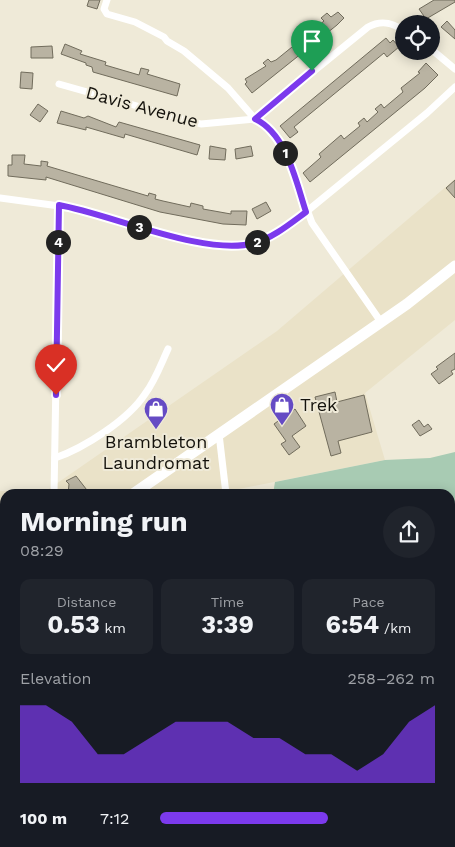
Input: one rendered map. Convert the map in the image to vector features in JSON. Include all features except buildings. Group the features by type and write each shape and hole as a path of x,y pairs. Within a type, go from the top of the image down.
{"main road":[{"path":"140,489 381,322 455,266"}],"street":[{"path":"108,0 104,12 151,28 179,47 228,88 255,119 266,127 283,150 306,212 334,256 381,322"},
{"path":"255,119 349,41 375,23 390,23 395,26"},
{"path":"440,56 455,69"},
{"name":"Davis Avenue","path":"59,84 201,124 255,119"},
{"path":"0,198 59,205 169,235 230,246 242,246 263,240 306,212 427,113 455,87"},
{"path":"54,489 59,205"},
{"path":"55,458 78,450 136,405 151,385 168,349"},
{"path":"219,434 225,489"}],"shaded area":[{"path":"455,179 455,320 365,393 385,460 239,489 49,489 277,331"}],"green space":[{"path":"455,452 455,489 274,489 275,482 385,460 430,458"}],"place":[{"name":"Trek","path":"282,426"},
{"name":"Brambleton Laundromat","path":"156,430"}],"route":[{"path":"56,395 59,205 169,235 212,244 242,246 263,240 306,212 289,161 283,150 266,127 255,119 312,71"}]}
